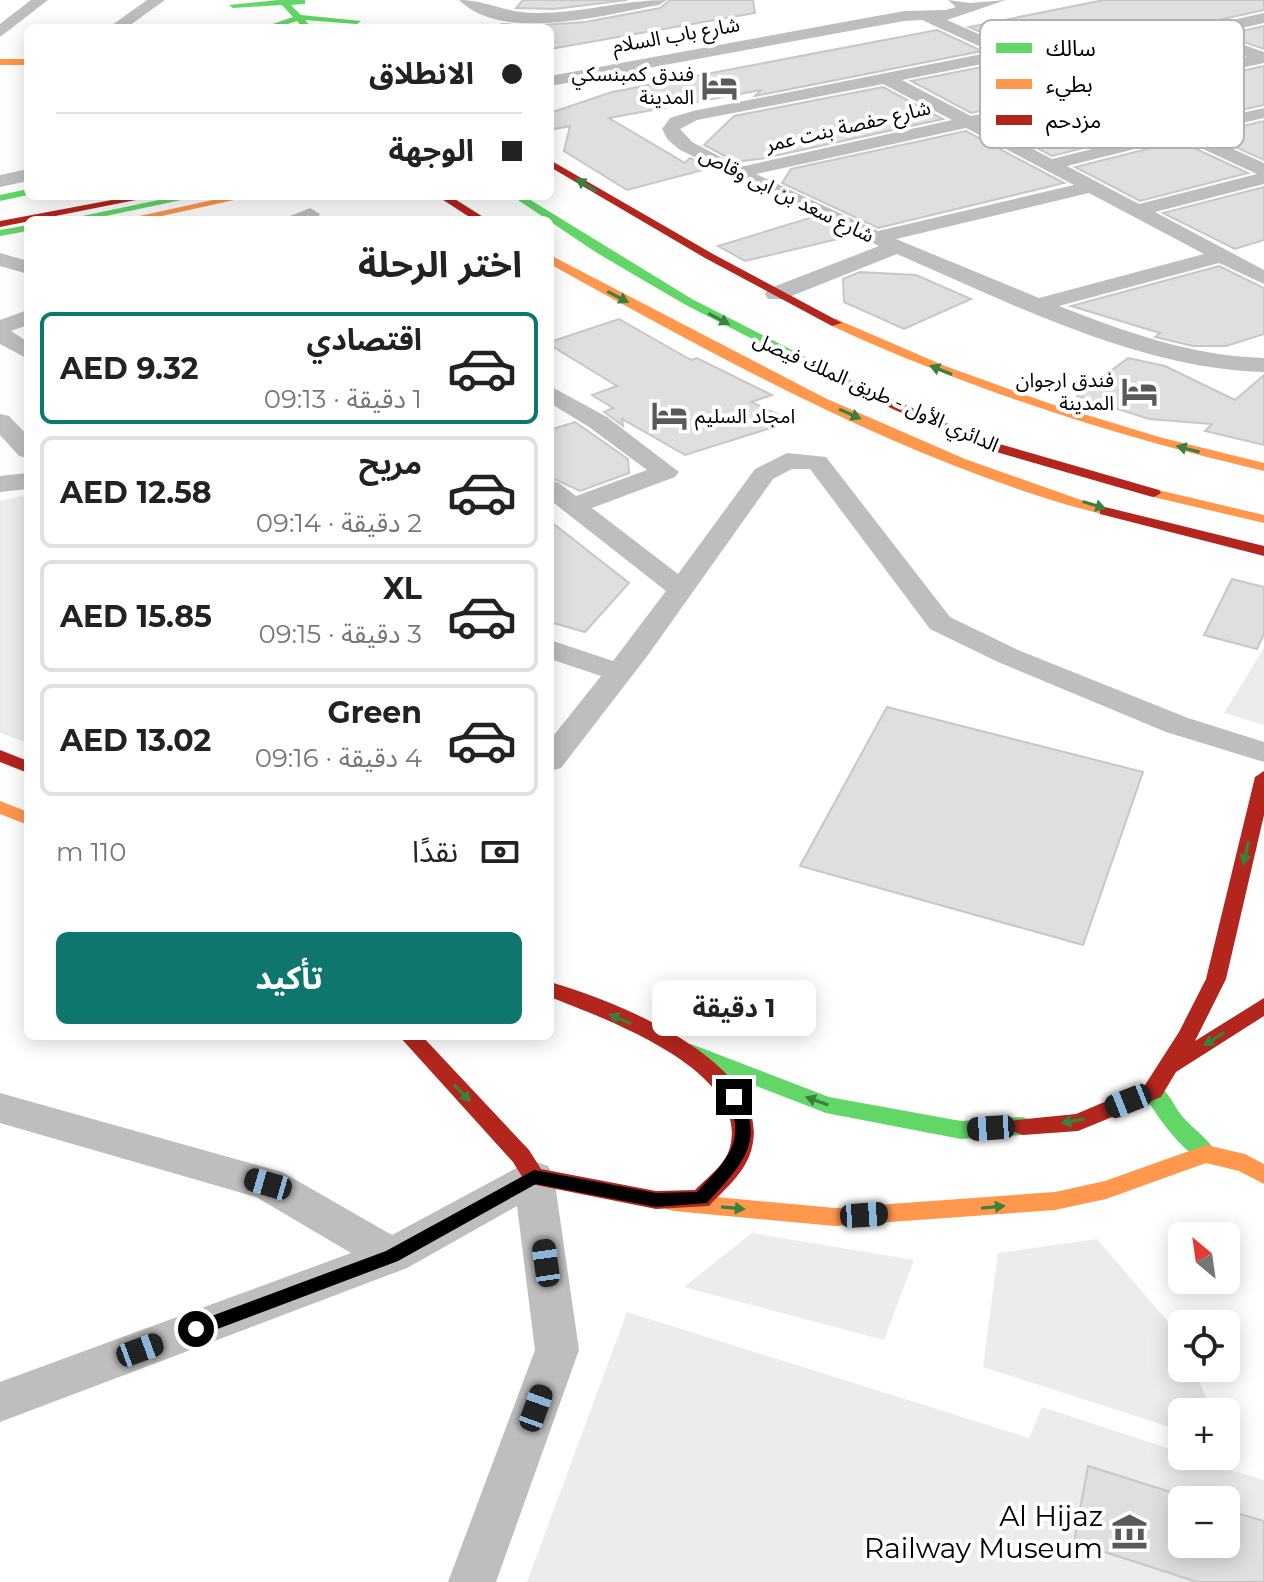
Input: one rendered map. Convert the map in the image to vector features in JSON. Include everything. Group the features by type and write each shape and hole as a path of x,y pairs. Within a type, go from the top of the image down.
{"main road":[{"path":"282,0 304,24"},
{"path":"231,2 289,5 309,0 330,24"},
{"path":"335,0 361,24"},
{"path":"231,2 246,24"},
{"path":"279,24 303,17 361,24"},
{"path":"0,62 24,62"},
{"path":"0,75 24,75"},
{"path":"554,167 610,217 681,244 776,294 912,358 988,389 1116,429 1264,467"},
{"path":"0,198 24,193"},
{"path":"0,207 37,200"},
{"path":"43,216 129,200"},
{"path":"90,216 174,200"},
{"path":"147,216 227,200"},
{"path":"449,200 475,216"},
{"path":"503,200 535,216"},
{"name":"الدائري الأول - طريق الملك فيصل","path":"522,200 541,216"},
{"path":"554,225 583,230 610,217"},
{"path":"0,224 24,220"},
{"name":"الدائري الأول - طريق الملك فيصل","path":"554,226 720,320 830,375 976,441 1118,484 1264,519"},
{"path":"0,233 24,229"},
{"path":"0,245 24,240"},
{"path":"580,277 593,259 639,244 681,244"},
{"path":"554,261 772,379 937,452 1169,529 1260,551"},
{"path":"0,756 24,765"},
{"path":"554,991 691,1052 826,1105 961,1130 1078,1122 1153,1091 1188,1035 1216,979 1264,777"},
{"path":"0,807 24,817"},
{"path":"1165,1071 1264,1006"},
{"path":"413,1040 521,1156 534,1177 656,1200 835,1217 978,1208 1055,1201 1106,1190 1206,1154"},
{"path":"656,1200 701,1199 732,1165 744,1140 742,1113 725,1081 691,1052"},
{"path":"1153,1091 1176,1124 1206,1154 1245,1163 1264,1175"}],"street":[{"path":"0,32 40,0"},
{"path":"122,24 157,0"},
{"path":"467,0 499,15 506,22 568,16 659,0"},
{"path":"928,17 962,6 998,0"},
{"path":"962,6 960,15 980,24"},
{"path":"899,8 980,40"},
{"name":"شارع باب السلام","path":"554,67 899,8"},
{"name":"شارع باب السلام","path":"554,80 899,8"},
{"path":"1244,50 1264,58"},
{"path":"1244,62 1264,58"},
{"name":"شارع سعد بن ابى وقاص","path":"980,59 693,116 676,122 671,129 686,146 873,238 1092,328 1210,362 1264,365"},
{"path":"885,78 980,128"},
{"path":"1244,118 1264,113"},
{"name":"شارع حفصة بنت عمر","path":"737,173 980,119"},
{"path":"1244,143 1264,152"},
{"path":"1017,148 1264,278"},
{"path":"1049,165 1118,148"},
{"path":"1217,148 1264,170"},
{"path":"0,181 24,176"},
{"path":"1137,211 1264,178"},
{"path":"873,238 1091,187"},
{"path":"776,294 896,247"},
{"path":"1037,305 1221,256"},
{"path":"0,259 24,267"},
{"path":"0,328 24,319"},
{"path":"0,334 24,349"},
{"path":"554,395 598,422 666,472 575,505"},
{"path":"0,421 24,447"},
{"path":"554,756 620,673 764,474 787,461 817,462 940,623 1008,656 1177,725 1264,752"},
{"path":"0,484 24,481"},
{"path":"554,491 681,589"},
{"path":"554,650 620,673"},
{"path":"0,1108 268,1184 392,1256"},
{"path":"0,1402 392,1256 534,1177 557,1350 472,1582"}],"shaded area":[{"path":"24,497 24,742 0,733 0,501"},
{"path":"1264,648 1264,725 1224,713"},
{"path":"752,1233 914,1260 884,1340 684,1287"},
{"path":"1097,1239 1168,1322 1168,1382 1200,1382 1206,1398 1168,1398 1168,1426 983,1367 998,1253"},
{"path":"627,1312 1029,1438 1042,1407 1168,1448 1168,1470 1230,1470 1264,1480 1264,1582 527,1582"}],"building":[{"path":"523,0 627,0 554,9 516,8"},
{"path":"670,0 753,0 755,13 554,48 554,24 585,22 660,8"},
{"path":"1104,0 1264,0 1264,10 1219,20 1004,20"},
{"path":"1264,26 1264,49 1244,42 1244,30"},
{"path":"937,30 980,50 755,96 761,90 609,118 685,163 690,158 711,168 627,190 564,151 570,126 554,129 554,112 612,92"},
{"path":"1264,66 1264,105 1244,109 1244,70"},
{"path":"980,67 980,111 971,113 911,81"},
{"path":"883,87 943,119 736,162 704,145 734,116"},
{"path":"1264,121 1264,160 1238,148 1244,148 1244,126"},
{"path":"966,131 980,138 980,148 998,148 1064,183 878,228 782,183 791,169"},
{"path":"1037,148 1084,148 1052,156"},
{"path":"1151,148 1194,148 1248,173 1140,201 1075,167"},
{"path":"1264,187 1264,240 1235,249 1163,213"},
{"path":"813,217 851,236 745,261 718,246"},
{"path":"1219,266 1264,288 1264,334 1226,346 1193,346 1155,337 1160,333 1071,306"},
{"path":"860,272 916,275 971,299 904,329 844,302 843,279"},
{"path":"619,319 691,360 697,358 772,395 751,402 793,421 685,455 622,419 623,426 604,412 613,408 592,395 617,386 554,347 554,341"},
{"path":"1128,358 1165,366 1235,400 1264,375 1264,445 1205,431 1212,424 1149,419 1077,396"},
{"path":"575,422 628,459 629,473 580,491 554,479 554,429"},
{"path":"554,524 629,583 585,632 554,623"},
{"path":"1232,579 1264,587 1264,634 1257,649 1204,635"},
{"path":"887,707 1143,772 1083,945 800,866"},
{"name":"Al Hijaz Railway Museum","path":"1088,1466 1168,1491 1168,1558 1240,1558 1240,1514 1264,1521 1264,1582 1197,1582 1074,1542"}],"traffic: fast":[{"path":"282,0 304,24"},
{"path":"233,5 302,2"},
{"path":"279,24 303,17 357,21"},
{"path":"0,198 24,193"},
{"path":"90,216 174,200"},
{"path":"523,200 547,216"},
{"path":"554,221 688,302 867,392"},
{"path":"0,233 24,229"},
{"path":"691,1052 826,1105 961,1130 1023,1126"},
{"path":"1153,1091 1176,1124 1206,1154"}],"traffic: slow":[{"path":"0,62 24,62"},
{"path":"147,216 227,200"},
{"path":"554,261 820,401 960,462 1105,511"},
{"path":"836,323 940,369 1046,407 1264,467"},
{"path":"1154,493 1264,519"},
{"path":"0,807 24,817"},
{"path":"674,1202 835,1217 1055,1201 1106,1190 1206,1154 1245,1163 1264,1175"}],"traffic: jam":[{"path":"554,165 709,256 836,323"},
{"path":"43,216 129,200"},
{"path":"449,200 475,216"},
{"path":"0,224 24,220"},
{"path":"867,392 977,442 1154,493"},
{"path":"1105,511 1264,551"},
{"path":"0,756 24,765"},
{"path":"1023,1126 1078,1122 1153,1091 1188,1035 1216,979 1264,777"},
{"path":"413,1040 521,1156 534,1177 656,1200 701,1199 730,1168 742,1145 743,1117 730,1091 706,1067 675,1046 641,1027 554,991"},
{"path":"1176,1064 1264,1006"}],"place":[{"name":"فندق كمبنسكي المدينة","path":"720,85"},
{"name":"فندق ارجوان المدينة","path":"1140,392"},
{"name":"امجاد السلیم","path":"669,416"},
{"name":"Al Hijaz Railway Museum","path":"1129,1532"}],"route":[{"path":"196,1329 392,1256 534,1177 656,1200 701,1199 732,1165 744,1140 742,1113 734,1097"}]}
